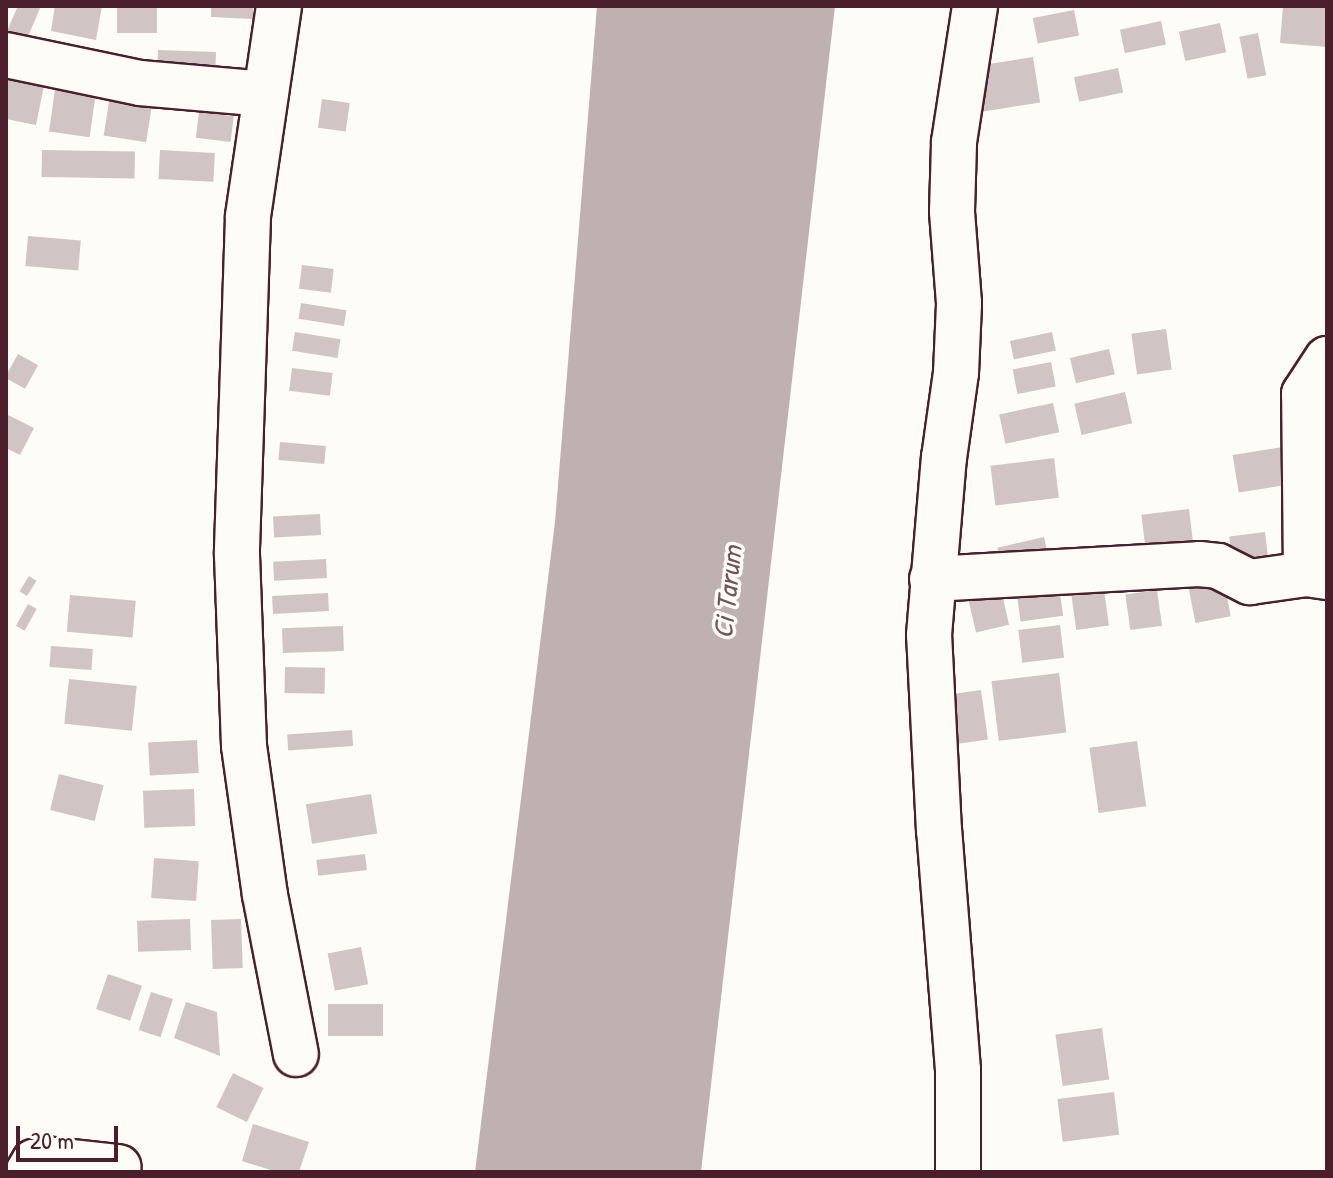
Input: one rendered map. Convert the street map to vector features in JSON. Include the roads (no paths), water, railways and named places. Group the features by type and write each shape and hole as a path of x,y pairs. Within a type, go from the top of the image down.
{"street":[{"path":"279,6 248,217 237,555 246,761 265,895 296,1054"},
{"path":"958,1172 958,1070 931,707 932,579 956,373 959,303 952,211 954,142 975,6"},
{"path":"6,55 140,83 266,94"},
{"path":"932,579 1199,564 1218,566 1250,582 1317,575 1304,394 1327,359"},
{"path":"28,1172 34,1162 46,1159 119,1167"}],"water":[{"name":"Ci Tarum","path":"597,6 835,6 701,1172 475,1172 555,522"}]}
